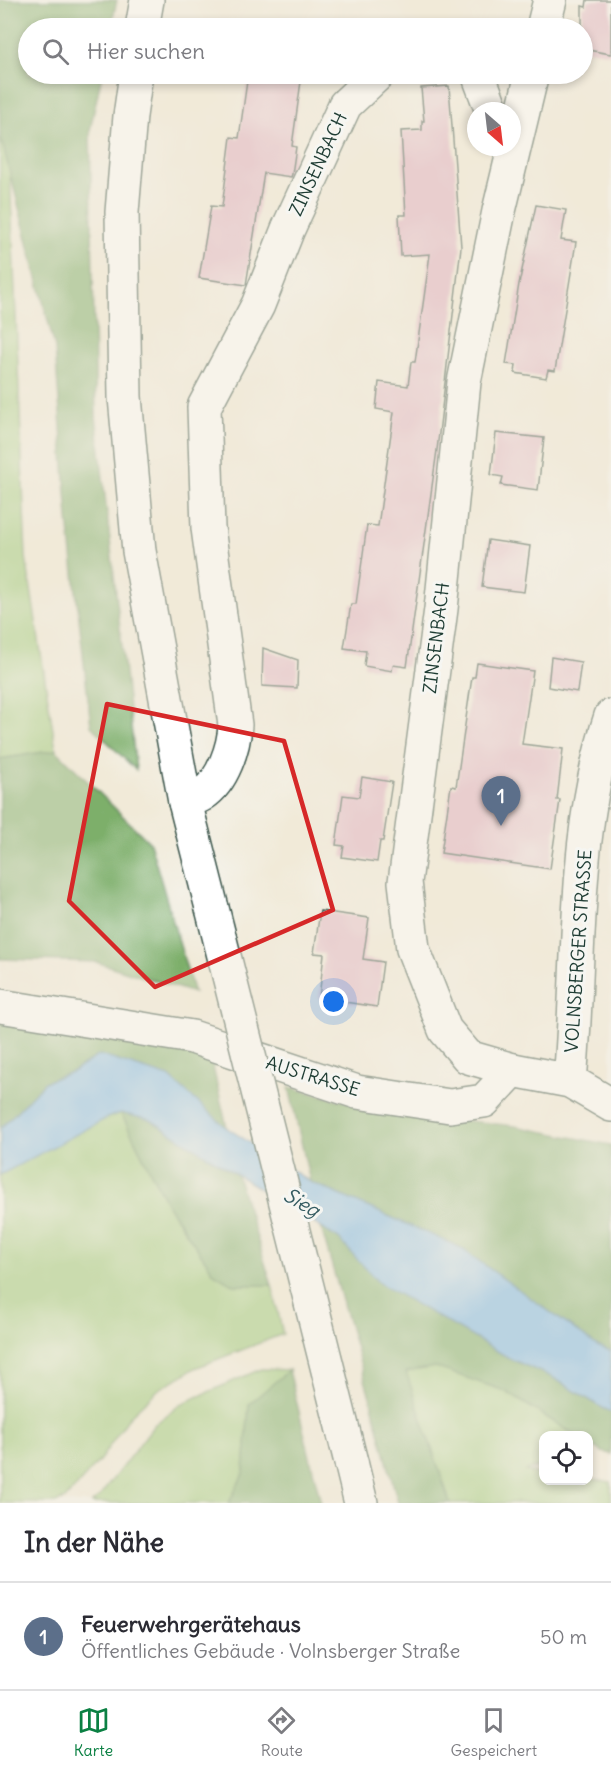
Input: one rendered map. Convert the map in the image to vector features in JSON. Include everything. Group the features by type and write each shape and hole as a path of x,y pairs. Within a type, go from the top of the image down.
{"street":[{"path":"144,18 147,0"},
{"path":"546,18 550,0"},
{"path":"135,84 122,212 124,397 139,552 185,801 361,1503"},
{"name":"ZINSENBACH","path":"185,801 204,794 216,780 234,743 235,725 208,528 204,407 258,305 288,229 345,105 367,84"},
{"path":"482,84 489,102"},
{"name":"ZINSENBACH","path":"521,111 529,84"},
{"name":"ZINSENBACH","path":"508,156 464,382 441,609 405,882 412,949 445,1030 468,1057 513,1070"},
{"name":"VOLNSBERGER STRASSE","path":"570,1081 581,864 601,745 611,716"},
{"name":"AUSTRASSE","path":"0,1006 192,1036 357,1092 450,1106 484,1101 513,1070"},
{"path":"513,1070 570,1081 611,1105"}],"highlighted area":[{"path":"107,704 284,741 333,910 155,987 69,901"}],"green space":[{"path":"0,0 117,0 113,18 18,18 18,84 100,84 90,130 96,416 136,770 91,726 68,519 55,348 0,134"},
{"path":"0,134 10,172 26,557 56,750 0,759"},
{"path":"56,750 150,843 194,993 96,962 0,959 0,759"},
{"path":"0,1020 210,1054 227,1128 169,1077 99,1055 74,1071 45,1082 0,1129"},
{"path":"289,1087 387,1112 515,1126 611,1145 611,1351 599,1347 459,1247 310,1182"},
{"path":"121,1113 167,1204 214,1273 234,1285 272,1285 283,1334 195,1368 159,1389 130,1416 100,1460 65,1499 55,1503 0,1503 0,1175 75,1133"},
{"path":"121,1113 151,1120 237,1175 272,1285 234,1285 214,1273 167,1204"},
{"path":"321,1228 339,1239 379,1283 511,1359 552,1377 611,1413 611,1454 593,1446 593,1431 569,1431 505,1391 435,1367 406,1372 450,1503 398,1503"},
{"path":"435,1367 505,1391 569,1431 539,1431 539,1467 525,1471 539,1473 539,1485 593,1485 593,1480 611,1482 611,1503 450,1503 405,1372"},
{"path":"261,1369 289,1370 249,1404 244,1472 229,1503 92,1503 100,1496 154,1425 181,1404"},
{"path":"289,1370 321,1503 229,1503 244,1472 249,1404"}],"water":[{"name":"Sieg","path":"99,1055 169,1077 227,1128 310,1182 459,1247 599,1347 611,1351 611,1413 552,1377 511,1359 379,1283 339,1239 151,1120 121,1113 107,1118 0,1175 0,1129 45,1082 74,1071"}],"building":[{"path":"587,0 611,0 611,54 593,51 593,18 582,18 582,6 586,7"},
{"path":"247,84 301,84 292,146 296,147 292,174 291,177 264,173 246,285 199,278 211,206 222,207 231,137 239,138"},
{"path":"449,86 461,247 437,450 407,667 393,665 392,671 364,666 366,651 344,648 351,604 356,604 367,525 378,526 394,412 376,409 379,382 408,386 411,362 415,362 430,254 401,256 399,215 406,215 401,131 422,130 422,121 424,121 421,88"},
{"path":"536,205 566,210 561,240 576,242 555,371 548,370 546,378 515,373 516,365 506,364 519,284"},
{"path":"496,433 544,438 538,490 501,485 503,477 491,475"},
{"path":"488,540 530,546 524,592 482,587"},
{"path":"263,648 298,660 297,688 262,686"},
{"path":"551,657 581,662 577,692 548,687"},
{"path":"477,663 533,671 522,744 563,749 557,800 560,800 550,869 441,853 451,786 456,787 472,677 475,677"},
{"path":"362,777 392,782 383,841 380,841 377,862 342,857 344,846 336,845 343,795 359,797"},
{"path":"320,911 369,918 363,959 383,962 377,1007 319,998 324,954 314,953"}],"place":[{"name":"Feuerwehrgerätehaus","path":"501,826"}]}
